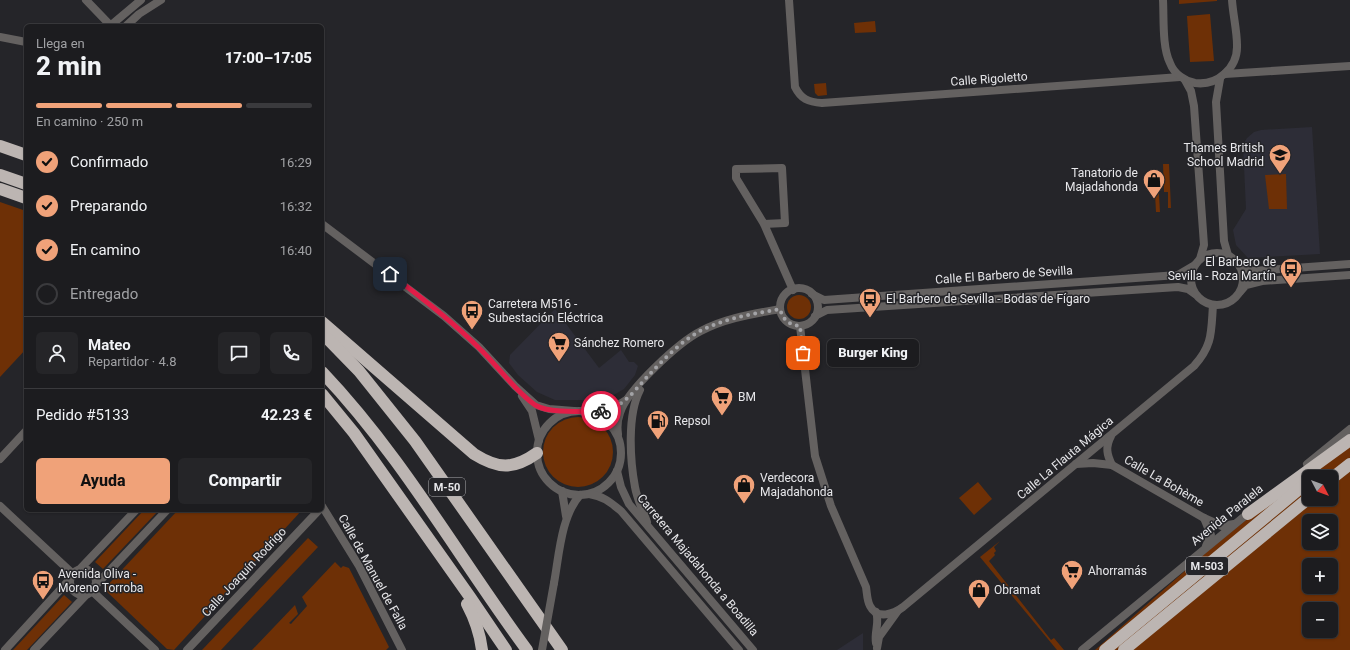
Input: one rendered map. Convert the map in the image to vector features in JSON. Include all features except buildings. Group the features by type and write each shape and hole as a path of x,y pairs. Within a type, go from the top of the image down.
{"highway":[{"path":"0,146 24,154"},
{"path":"0,175 24,183"},
{"path":"0,189 24,197"},
{"path":"324,324 474,454 488,463 509,466 523,462 537,453"},
{"name":"M-50","path":"324,335 359,371 415,441 562,650"},
{"name":"M-50","path":"324,374 367,424 396,461 527,650"},
{"path":"324,396 354,433 506,650"},
{"path":"1248,514 1350,440"},
{"path":"1322,470 1350,447"},
{"path":"1338,474 1350,464"},
{"name":"M-503","path":"1105,650 1302,487"},
{"name":"M-503","path":"1124,650 1302,504"},
{"path":"415,519 474,616 480,636 482,650"}],"street":[{"path":"86,0 108,24"},
{"path":"112,24 141,0"},
{"path":"128,24 139,14 161,0"},
{"name":"Calle Rigoletto","path":"789,0 795,87 801,97 811,102 822,103 1161,78 1183,78 1202,84 1223,76"},
{"path":"1163,0 1167,54 1170,64 1183,78 1191,91 1194,106 1204,245 1191,280 1196,294 1206,303 1213,305 1227,303 1246,286 1262,281 1350,275"},
{"path":"1232,0 1237,45 1234,60 1223,76 1216,102 1224,241 1228,255 1240,266 1253,270 1350,264"},
{"path":"0,37 24,42"},
{"path":"1234,60 1239,69 1248,72"},
{"path":"1161,78 1167,75 1170,64"},
{"path":"1223,76 1248,72 1350,66"},
{"path":"764,224 785,223 782,168 736,169 736,178 764,224 793,290"},
{"path":"324,226 444,316 479,348 514,386 536,405 549,410 604,411 613,408 627,399"},
{"path":"1197,262 1214,253 1228,255"},
{"name":"Calle El Barbero de Sevilla","path":"812,294 817,298 824,300 1178,275 1197,262"},
{"path":"1239,293 1243,280 1240,266"},
{"name":"Calle El Barbero de Sevilla","path":"815,316 827,310 1178,286 1188,289 1196,294"},
{"path":"803,289 812,294 817,305 815,316 809,323 800,326 789,323 784,319 780,309 783,297 793,290 803,289"},
{"name":"Calle La Flauta Mágica","path":"899,610 1194,366 1204,354 1211,336 1213,305"},
{"path":"574,411 562,414 552,420 544,429 539,440 537,453 539,465 544,476 552,485 562,491 580,495 600,490 610,482 617,471 621,460 617,423 620,412 627,399 677,348 700,331 727,319 780,309"},
{"path":"800,326 815,456 821,480 866,587 869,605 876,612 882,615 891,614 899,610"},
{"path":"647,377 634,400 630,418 634,487 650,530"},
{"path":"514,386 532,411 539,440"},
{"path":"588,411 601,416 611,426 619,438"},
{"name":"Avenida Paralela","path":"1082,650 1350,429"},
{"path":"0,459 24,432"},
{"name":"Calle La Bohème","path":"1112,466 1107,455 1107,443 1113,433"},
{"name":"Calle La Bohème","path":"1076,464 1093,463 1112,466 1204,518 1222,526 1234,524"},
{"name":"Carretera Majadahonda a Boadilla","path":"617,471 621,487 629,504 753,650"},
{"path":"562,491 566,520"},
{"name":"Carretera Majadahonda a Boadilla","path":"588,494 599,496 608,500 621,512 739,650"},
{"path":"542,650 566,520 573,502 580,495"},
{"path":"0,506 74,574"},
{"name":"Calle de Manuel de Falla","path":"324,510 359,566 402,650"},
{"path":"4,650 134,512"},
{"path":"34,650 165,512"},
{"name":"Calle Joaquín Rodrigo","path":"187,650 317,512"},
{"name":"Calle La Bohème","path":"1204,518 1211,535 1205,549"},
{"path":"86,570 92,573 95,579 91,590 80,595 74,592 70,586 74,574 86,570"},
{"path":"91,590 155,650"},
{"path":"877,649 879,637 899,610"},
{"path":"876,612 878,617 875,638 877,649"}],"shaded area":[{"path":"1179,0 1217,0 1217,1 1179,4"},
{"path":"1210,14 1214,61 1190,62 1187,16"},
{"path":"875,21 876,32 855,33 854,23"},
{"path":"826,83 827,95 818,96 815,93 814,84"},
{"name":"Thames British School Madrid","path":"1312,127 1320,254 1248,258 1236,245 1233,230 1246,209 1243,145 1247,138 1254,132 1261,130"},
{"path":"1163,164 1169,164 1171,208 1168,208 1168,192 1164,192"},
{"path":"1286,174 1287,209 1269,209 1265,175"},
{"path":"1154,177 1158,177 1160,212 1156,212"},
{"path":"0,202 24,210 24,351 0,377"},
{"path":"794,295 804,295 811,302 811,312 804,319 794,319 787,312 787,302"},
{"path":"555,309 599,368 621,350 629,362 634,362 638,366 635,375 624,389 605,400 555,400 537,392 518,375 509,363 510,355"},
{"path":"578,417 591,420 603,427 610,439 613,452 610,465 603,477 591,484 578,487 565,484 553,477 546,465 543,452 546,439 553,427 565,420"},
{"path":"1350,435 1350,650 1095,650 1203,555 1302,474 1302,506 1338,506 1338,470 1307,470"},
{"path":"978,482 992,499 974,515 959,498"},
{"path":"142,512 157,512 103,569 95,562"},
{"path":"176,512 300,512 174,650 167,649 104,589"},
{"path":"308,538 318,547 221,650 202,650"},
{"path":"1000,541 994,547 996,551 994,553 995,555 989,561 1051,640 1054,638 1064,650 1057,650 980,557"},
{"path":"335,562 341,568 343,566 349,568 389,647 386,650 252,650 295,605 298,614 289,623 291,624 307,606 302,597"},
{"path":"64,595 72,602 27,650 13,650"},
{"path":"863,633 863,650 837,650"}],"way so far":[{"path":"601,411 613,408 627,399 647,377 683,343 700,331 727,319 780,309 784,319 794,326 800,326 803,353"}],"place":[{"name":"Thames British School Madrid","path":"1280,174"},
{"name":"Tanatorio de Majadahonda","path":"1154,200"},
{"name":"El Barbero de Sevilla - Roza Martín","path":"1291,288"},
{"name":"El Barbero de Sevilla - Bodas de Fígaro","path":"870,318"},
{"name":"Carretera M516 - Subestación Eléctrica","path":"472,330"},
{"name":"Burger King","path":"803,353"},
{"name":"Sánchez Romero","path":"559,362"},
{"name":"BM","path":"722,416"},
{"name":"Repsol","path":"658,440"},
{"name":"Verdecora Majadahonda","path":"744,504"},
{"name":"Ahorramás","path":"1072,590"},
{"name":"Avenida Oliva - Moreno Torroba","path":"43,600"},
{"name":"Obramat","path":"979,610"}],"route":[{"path":"390,274 444,316 493,362 514,386 536,405 549,410 601,411"}]}
